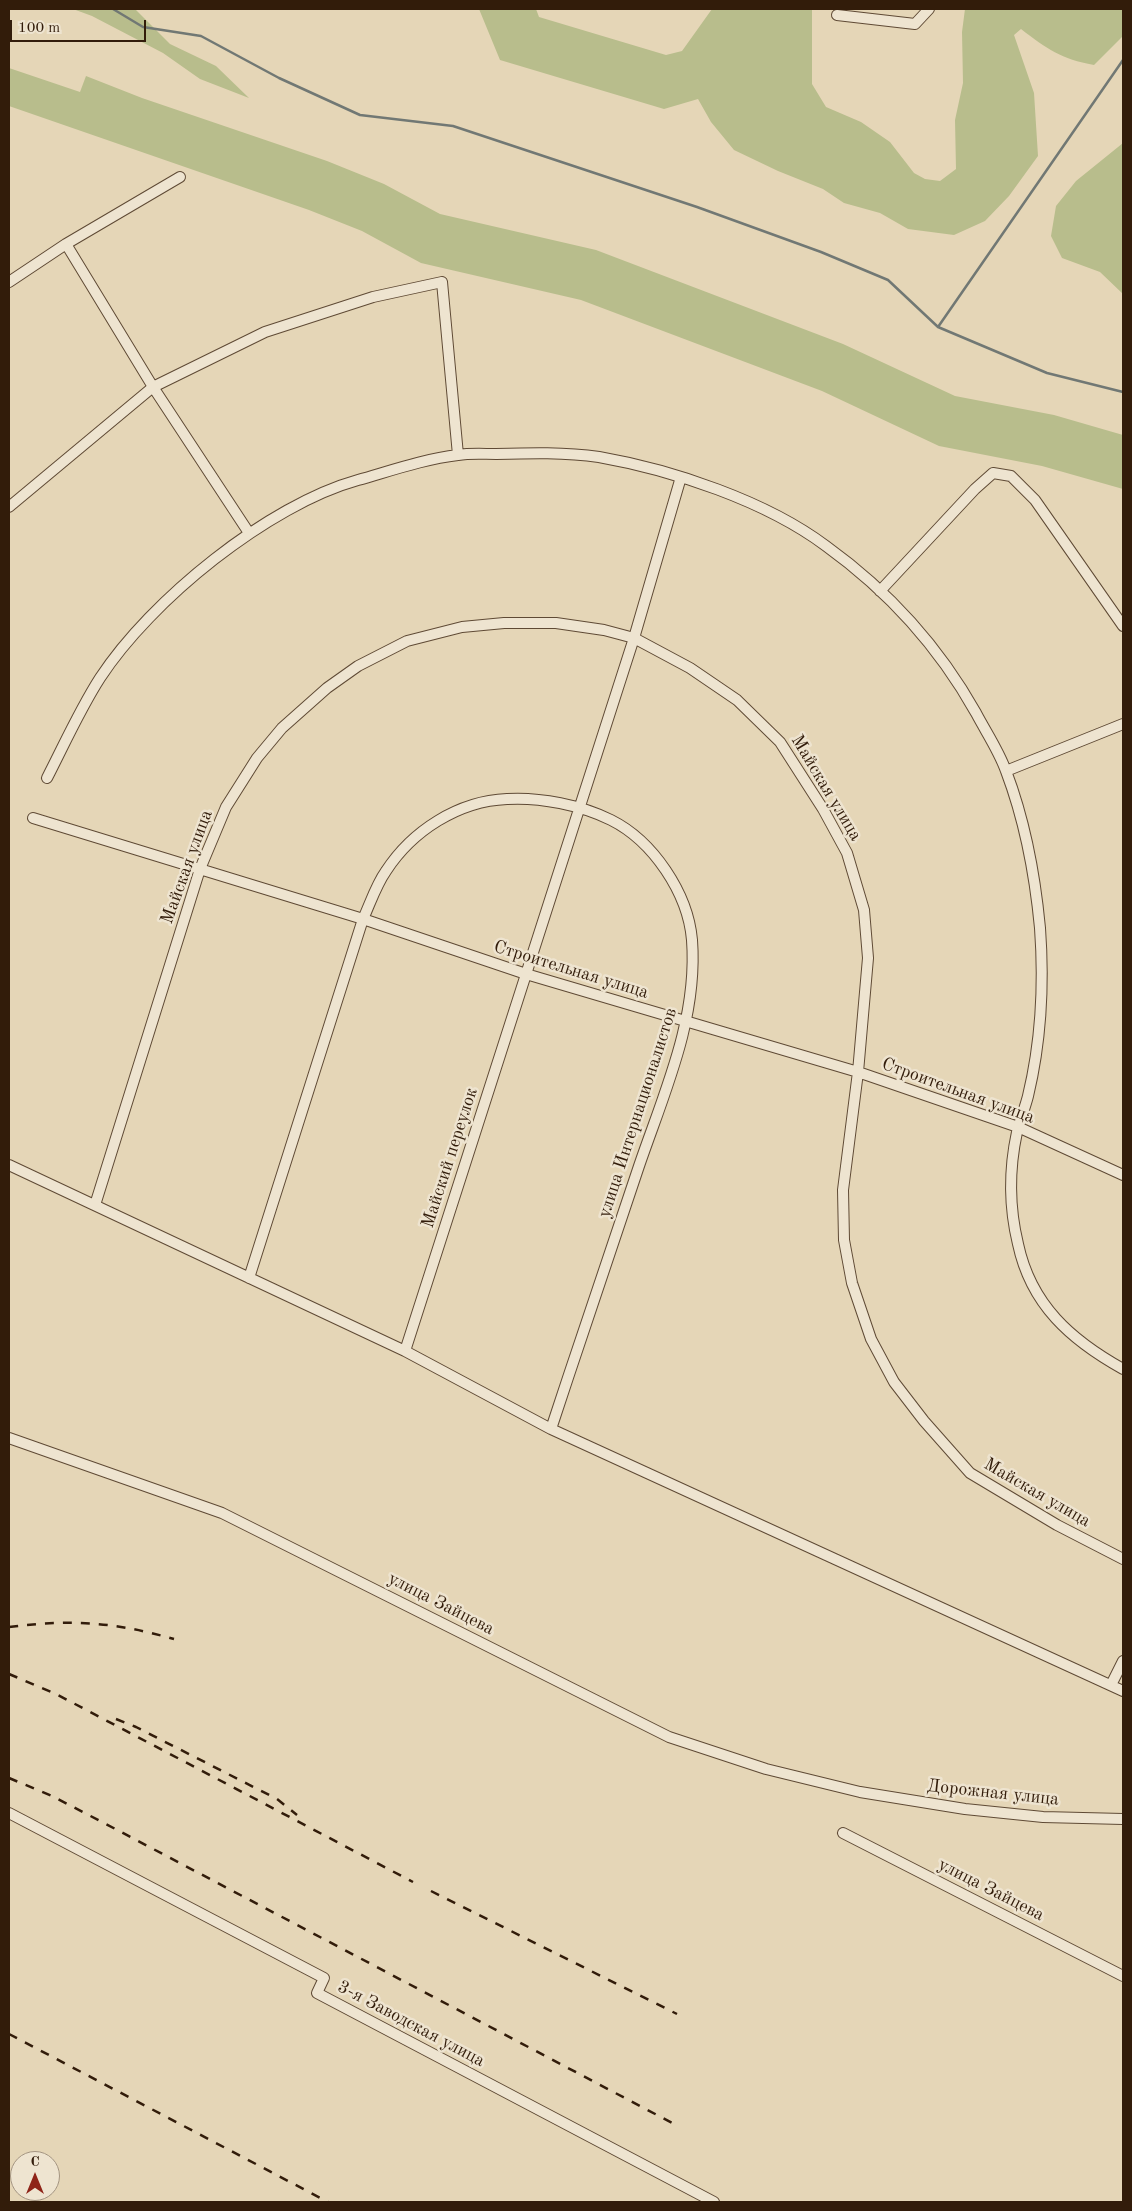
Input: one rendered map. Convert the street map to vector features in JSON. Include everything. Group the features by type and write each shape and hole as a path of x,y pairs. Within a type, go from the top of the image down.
{"street":[{"path":"838,15 915,24 929,9"},
{"path":"9,282 66,244 180,177"},
{"path":"66,244 153,387 249,533"},
{"path":"9,507 153,387 265,332 373,297 442,282 458,455"},
{"path":"47,778 100,679 134,633 182,587 249,533 338,486 458,455 539,452 598,457 681,477 764,509 824,544 880,590 930,642 965,693 1006,771 1030,851 1039,922 1042,969 1037,1048 1028,1099 1018,1128 1010,1172 1012,1212 1018,1248 1032,1287 1052,1316 1084,1347 1123,1369"},
{"path":"880,590 993,473 1011,476 1035,500 1123,626"},
{"name":"Майский переулок","path":"405,1351 526,974 577,808 634,638 681,477"},
{"name":"Майская улица","path":"95,1205 200,869 226,807 257,758 288,723 327,688 358,666 407,641 462,627 504,623 556,623 604,630 634,638 690,668 737,700 780,742 823,809 847,853 864,910 868,958 858,1072 843,1190 844,1240 852,1282 871,1339 894,1382 924,1421 970,1473 1056,1525 1123,1560"},
{"path":"1006,771 1123,724"},
{"name":"улица Интернационалистов","path":"249,1278 363,919 384,873 401,850 428,826 456,811 506,799 550,802 577,808 611,820 640,840 675,883 687,915 692,940 687,1022 551,1429"},
{"name":"Строительная улица","path":"33,818 363,919 526,974 858,1072 1018,1128 1123,1175"},
{"path":"9,1165 405,1351 551,1429 1123,1691"},
{"name":"улица Зайцева","path":"9,1438 222,1513 669,1737 766,1769 860,1792"},
{"path":"1111,1685 1123,1661"},
{"name":"Дорожная улица","path":"860,1792 965,1809 1033,1816 1123,1819"},
{"name":"3-я Заводская улица","path":"9,1813 324,1978 317,1993 714,2202"},
{"name":"улица Зайцева","path":"843,1833 1123,1976"}],"green space":[{"path":"73,9 135,9 170,44 216,66 249,98 200,79 163,53 92,16"},
{"path":"479,9 536,9 539,17 666,55 682,51 712,9 812,9 812,84 826,107 861,122 890,142 914,173 925,179 940,181 956,169 955,120 963,83 962,32 965,9 1123,9 1123,36 1094,65 1063,56 1021,29 1014,35 1034,93 1038,156 1009,196 985,221 954,235 908,229 880,213 844,203 823,189 778,171 734,150 711,122 698,99 664,109 500,60"},
{"path":"9,68 80,92 86,76 142,98 327,161 384,184 440,214 596,250 843,344 955,396 1054,415 1123,435 1123,489 1042,466 939,446 822,391 581,300 421,263 362,231 309,210 9,106"},
{"path":"1123,143 1123,294 1100,272 1062,258 1051,236 1056,206 1076,181"}],"waterway":[{"path":"113,9 143,27 201,36 279,78 360,115 453,126 697,207 821,252 888,280 938,327 1047,373 1123,392"},
{"path":"938,327 1123,60"}],"railway":[{"path":"9,1627 52,1623 92,1624 132,1629 174,1639"},
{"path":"9,1674 56,1694 413,1882"},
{"path":"116,1719 136,1727 277,1799 297,1815"},
{"path":"9,1778 52,1796 104,1823 676,2125"},
{"path":"431,1891 677,2014"},
{"path":"9,2034 328,2202"}]}
